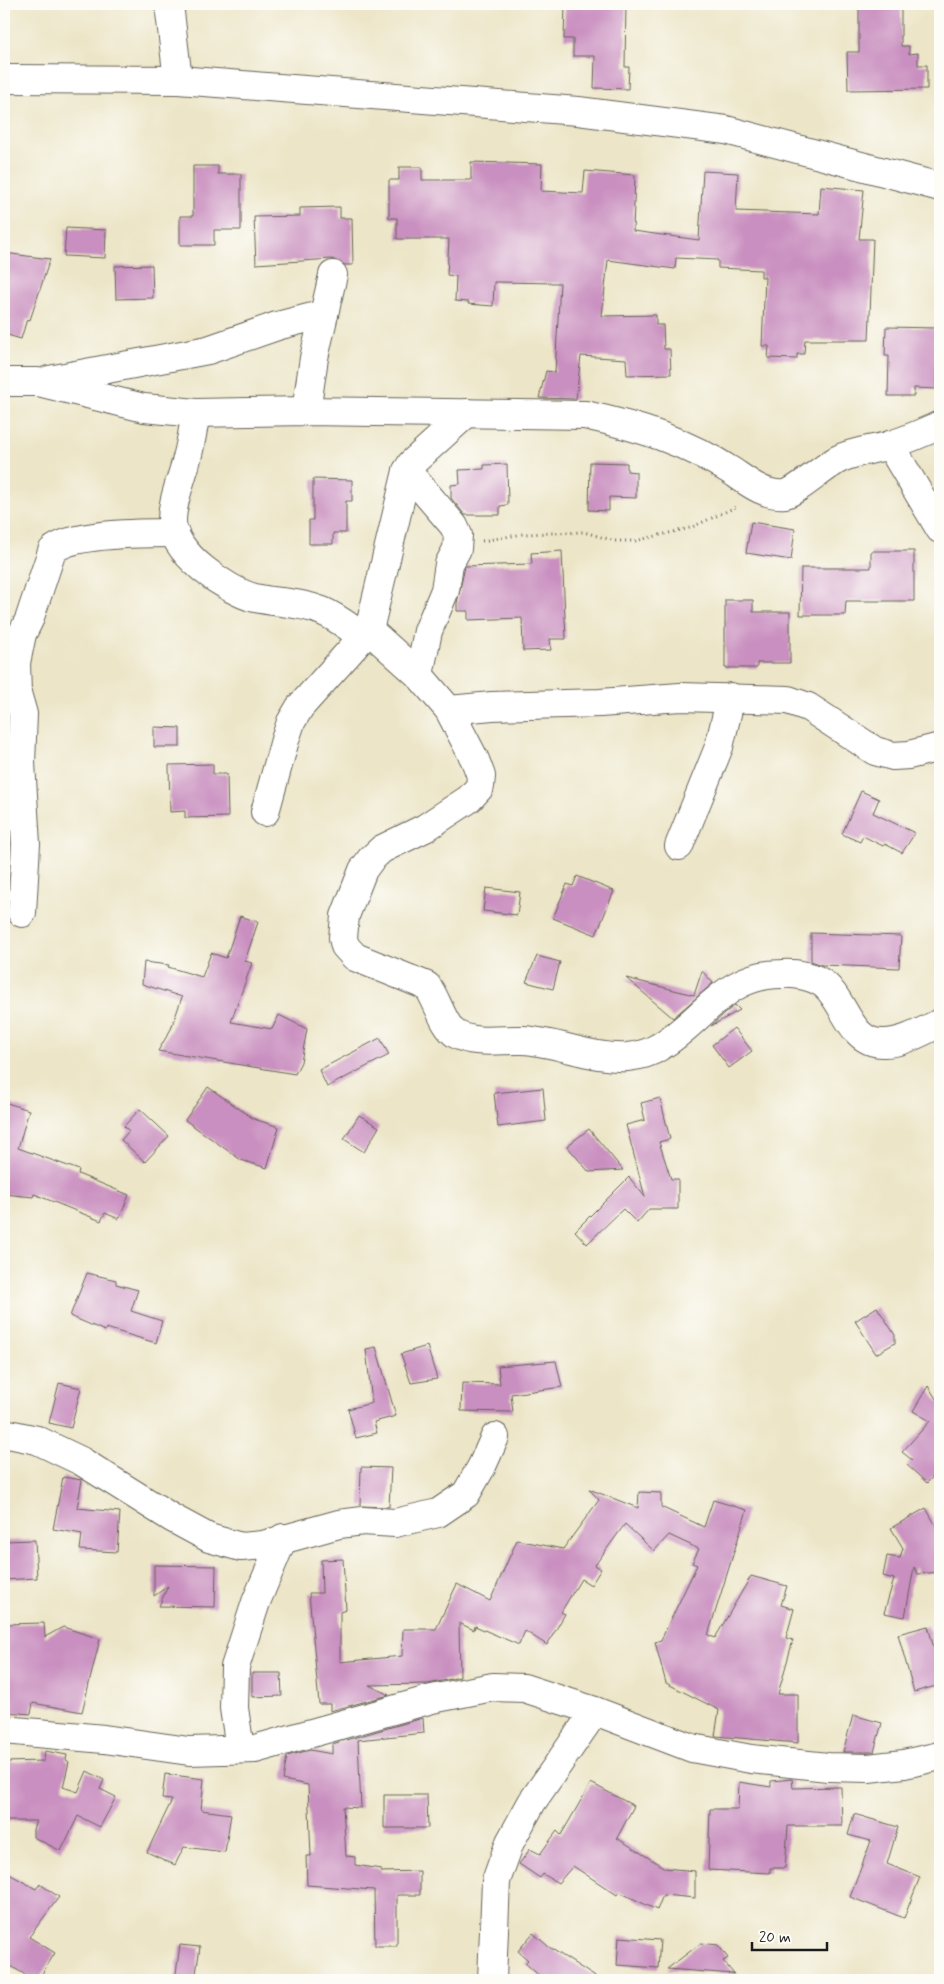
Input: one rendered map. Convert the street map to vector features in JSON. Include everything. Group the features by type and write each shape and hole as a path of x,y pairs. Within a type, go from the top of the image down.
{"street":[{"path":"169,4 178,80"},
{"path":"4,79 178,80 578,111 726,130 940,187"},
{"path":"306,411 314,358 333,275"},
{"path":"4,382 38,382 208,350 277,326 324,314"},
{"path":"38,382 144,408 196,414 306,411 585,415 630,425 671,438 697,451 757,488 773,493 791,493 816,473 840,458 890,445 940,425"},
{"path":"265,812 291,722 300,707 366,634 407,471 412,463 467,413"},
{"path":"196,414 172,523 177,541 191,557 214,577 236,591 254,598 304,605 322,611 366,634 419,675 449,710 479,768 480,787 469,799 424,828 382,849 370,858 349,900 345,916 343,938 345,946 355,957 427,986 433,993 450,1029 456,1034 475,1039 540,1041 611,1056 639,1055 659,1048 681,1032 716,998 736,985 757,975 783,973 805,976 824,984 834,995 859,1035 868,1040 882,1043 895,1042 940,1023"},
{"path":"890,445 940,529"},
{"path":"407,471 454,526 458,535 457,549 449,564 445,590 428,631 419,675"},
{"path":"22,913 26,844 21,763 23,714 17,693 16,663 22,634 32,612 52,551 59,544 105,536 175,532"},
{"path":"449,710 492,706 600,703 680,697 788,700 808,707 876,751 893,756 909,755 940,747"},
{"path":"679,846 719,747 732,697"},
{"path":"4,1433 37,1440 81,1461 172,1518 208,1538 241,1547 262,1545 339,1524 363,1521 395,1523 438,1513 466,1494 482,1466 495,1437"},
{"path":"240,1749 234,1708 235,1667 259,1595 284,1538"},
{"path":"4,1730 104,1739 189,1752 254,1749 432,1700 493,1687 524,1688 594,1711 692,1748 751,1759 828,1767 868,1768 904,1764 940,1756"},
{"path":"492,1980 496,1881 510,1842 532,1802 594,1711"}],"path":[{"path":"457,549 495,537 549,532 584,532 615,541 635,541 690,528 733,508 757,502 773,493"}],"building":[{"path":"565,4 626,4 625,67 629,67 628,89 594,88 595,56 573,56 573,39 564,39"},
{"path":"859,4 901,4 901,46 909,46 909,54 918,53 918,65 927,65 927,89 848,90 847,52 859,52"},
{"path":"471,162 542,164 541,191 583,193 585,171 635,175 633,231 699,240 703,171 738,173 736,211 819,214 821,186 864,190 859,239 873,239 869,340 805,340 804,354 797,354 797,359 768,358 769,346 762,346 765,277 761,277 761,270 718,268 718,260 676,258 675,269 608,260 602,316 656,315 656,325 663,325 664,349 670,349 671,374 627,375 626,359 581,356 576,399 539,398 546,371 555,372 560,283 494,282 493,306 455,301 456,276 447,275 449,239 397,239 397,218 389,218 389,180 399,180 399,167 422,167 422,180 471,180"},
{"path":"193,166 218,166 218,174 241,174 241,230 214,230 214,245 180,245 180,216 193,216"},
{"path":"340,207 340,218 352,218 353,265 345,265 332,259 256,264 254,217 300,216 300,208"},
{"path":"66,228 106,230 105,258 64,256"},
{"path":"4,253 50,259 30,320 27,319 21,339 4,334"},
{"path":"152,265 153,298 116,299 115,266"},
{"path":"886,327 938,328 937,389 914,388 914,396 888,396 889,356 885,356"},
{"path":"590,462 627,463 627,471 636,472 636,498 609,497 609,511 589,510"},
{"path":"507,464 508,505 500,506 500,515 465,515 451,498 451,485 460,484 459,470 484,469 484,465"},
{"path":"313,479 352,480 352,501 346,501 346,533 333,533 333,544 309,544 309,520 313,520"},
{"path":"751,522 795,529 791,560 746,553"},
{"path":"562,551 566,639 550,639 551,650 523,651 522,618 468,620 468,611 457,611 465,566 532,564 531,553"},
{"path":"871,551 914,551 914,601 846,601 845,615 800,615 801,568 871,568"},
{"path":"725,600 753,600 753,612 790,612 790,663 757,663 757,668 725,668"},
{"path":"154,727 180,728 180,747 154,747"},
{"path":"213,764 213,774 227,774 228,817 185,818 185,811 170,812 169,765"},
{"path":"861,791 879,799 873,813 915,833 902,853 863,836 860,842 842,834"},
{"path":"577,876 614,891 596,935 553,918 567,884 573,886"},
{"path":"486,888 520,892 517,915 483,911"},
{"path":"240,916 258,922 245,961 252,963 231,1022 272,1029 279,1015 307,1029 301,1062 295,1074 158,1051 171,1029 182,997 142,984 144,962 169,965 168,967 202,977 211,953 226,958"},
{"path":"811,933 901,936 899,968 822,965 811,961"},
{"path":"537,956 560,962 553,989 526,982"},
{"path":"702,971 713,983 673,1018 626,978 694,995"},
{"path":"735,1005 740,1010 711,1026 725,1013"},
{"path":"734,1028 752,1051 729,1068 712,1045"},
{"path":"380,1038 389,1055 327,1087 319,1070"},
{"path":"208,1087 254,1119 279,1127 267,1168 241,1160 185,1120"},
{"path":"543,1088 546,1121 498,1127 494,1093"},
{"path":"660,1098 670,1139 659,1142 671,1179 678,1179 678,1209 649,1209 637,1223 623,1209 587,1244 575,1231 629,1177 645,1197 626,1125 645,1120 641,1103"},
{"path":"4,1102 29,1110 18,1148 79,1170 78,1174 129,1195 119,1219 105,1213 101,1221 34,1194 33,1197 4,1194"},
{"path":"140,1109 169,1136 145,1162 121,1140 129,1131 124,1126"},
{"path":"359,1115 379,1127 364,1152 344,1139"},
{"path":"589,1129 623,1170 589,1172 567,1146"},
{"path":"87,1273 116,1280 116,1284 138,1290 131,1311 162,1321 156,1343 106,1328 105,1331 70,1316"},
{"path":"877,1307 895,1335 895,1343 876,1354 855,1321"},
{"path":"427,1346 437,1379 411,1383 401,1354"},
{"path":"376,1347 396,1416 374,1422 377,1433 356,1438 348,1409 372,1403 366,1349"},
{"path":"556,1361 562,1387 511,1394 513,1412 461,1411 462,1383 500,1384 498,1366"},
{"path":"59,1383 81,1388 71,1428 49,1423"},
{"path":"928,1386 940,1405 940,1469 927,1483 907,1465 912,1460 902,1452 930,1421 913,1411"},
{"path":"361,1467 391,1468 389,1507 360,1506"},
{"path":"63,1477 82,1480 77,1508 120,1512 117,1552 80,1550 82,1534 53,1529"},
{"path":"589,1489 638,1508 639,1492 661,1493 661,1507 704,1527 713,1500 747,1510 708,1635 715,1638 751,1576 787,1586 781,1605 794,1609 786,1638 793,1640 778,1694 798,1694 798,1743 715,1736 719,1710 666,1683 655,1642 661,1640 697,1565 692,1563 699,1549 669,1535 654,1551 625,1524 595,1565 601,1569 591,1585 581,1579 561,1612 565,1614 547,1645 525,1631 519,1645 475,1626 474,1630 459,1623 460,1677 428,1684 369,1685 389,1695 330,1711 330,1704 319,1704 309,1593 322,1593 321,1560 343,1559 346,1610 340,1612 340,1662 402,1656 403,1629 436,1629 457,1584 490,1601 517,1540 563,1549 599,1500"},
{"path":"926,1508 940,1533 940,1572 918,1574 914,1567 905,1617 884,1613 894,1579 883,1576 887,1556 900,1558 903,1548 891,1528"},
{"path":"35,1540 37,1578 4,1580 4,1541"},
{"path":"154,1565 216,1566 215,1607 159,1606 168,1586 154,1596"},
{"path":"44,1623 45,1637 63,1627 100,1639 82,1712 33,1703 31,1714 4,1712 4,1624"},
{"path":"928,1626 940,1671 940,1685 914,1692 898,1634"},
{"path":"252,1673 281,1673 282,1696 252,1697"},
{"path":"853,1715 882,1723 874,1752 843,1752"},
{"path":"423,1718 424,1733 358,1740 361,1808 343,1807 346,1856 355,1857 355,1865 381,1869 381,1872 420,1871 420,1895 397,1895 397,1946 375,1946 374,1890 307,1885 306,1856 311,1856 308,1785 283,1780 287,1756 310,1750 332,1754 332,1744"},
{"path":"45,1751 67,1755 66,1760 69,1762 63,1787 78,1792 87,1771 104,1780 100,1789 116,1797 100,1827 78,1816 61,1851 33,1837 36,1821 4,1821 4,1762 44,1761"},
{"path":"165,1774 204,1779 201,1810 231,1814 225,1852 184,1847 175,1865 147,1852 172,1800 162,1799"},
{"path":"792,1779 793,1788 841,1787 842,1826 788,1826 785,1868 770,1868 770,1873 708,1870 710,1809 738,1809 739,1782 771,1787 771,1781"},
{"path":"591,1783 634,1806 617,1838 665,1868 695,1871 695,1898 663,1895 657,1910 619,1892 617,1895 573,1866 558,1883 543,1874 540,1878 519,1864 530,1849 540,1854 557,1831 561,1835"},
{"path":"384,1795 427,1795 428,1828 384,1828"},
{"path":"854,1814 898,1827 887,1864 920,1877 904,1918 850,1897 871,1841 848,1835"},
{"path":"4,1871 36,1889 40,1884 59,1897 29,1937 55,1953 38,1980 34,1980 4,1962"},
{"path":"533,1933 549,1947 600,1980 544,1980 525,1963 528,1960 518,1951"},
{"path":"619,1937 660,1940 658,1968 617,1965"},
{"path":"701,1943 718,1945 728,1958 723,1961 734,1974 667,1969"},
{"path":"180,1945 200,1947 195,1980 175,1980"}]}
